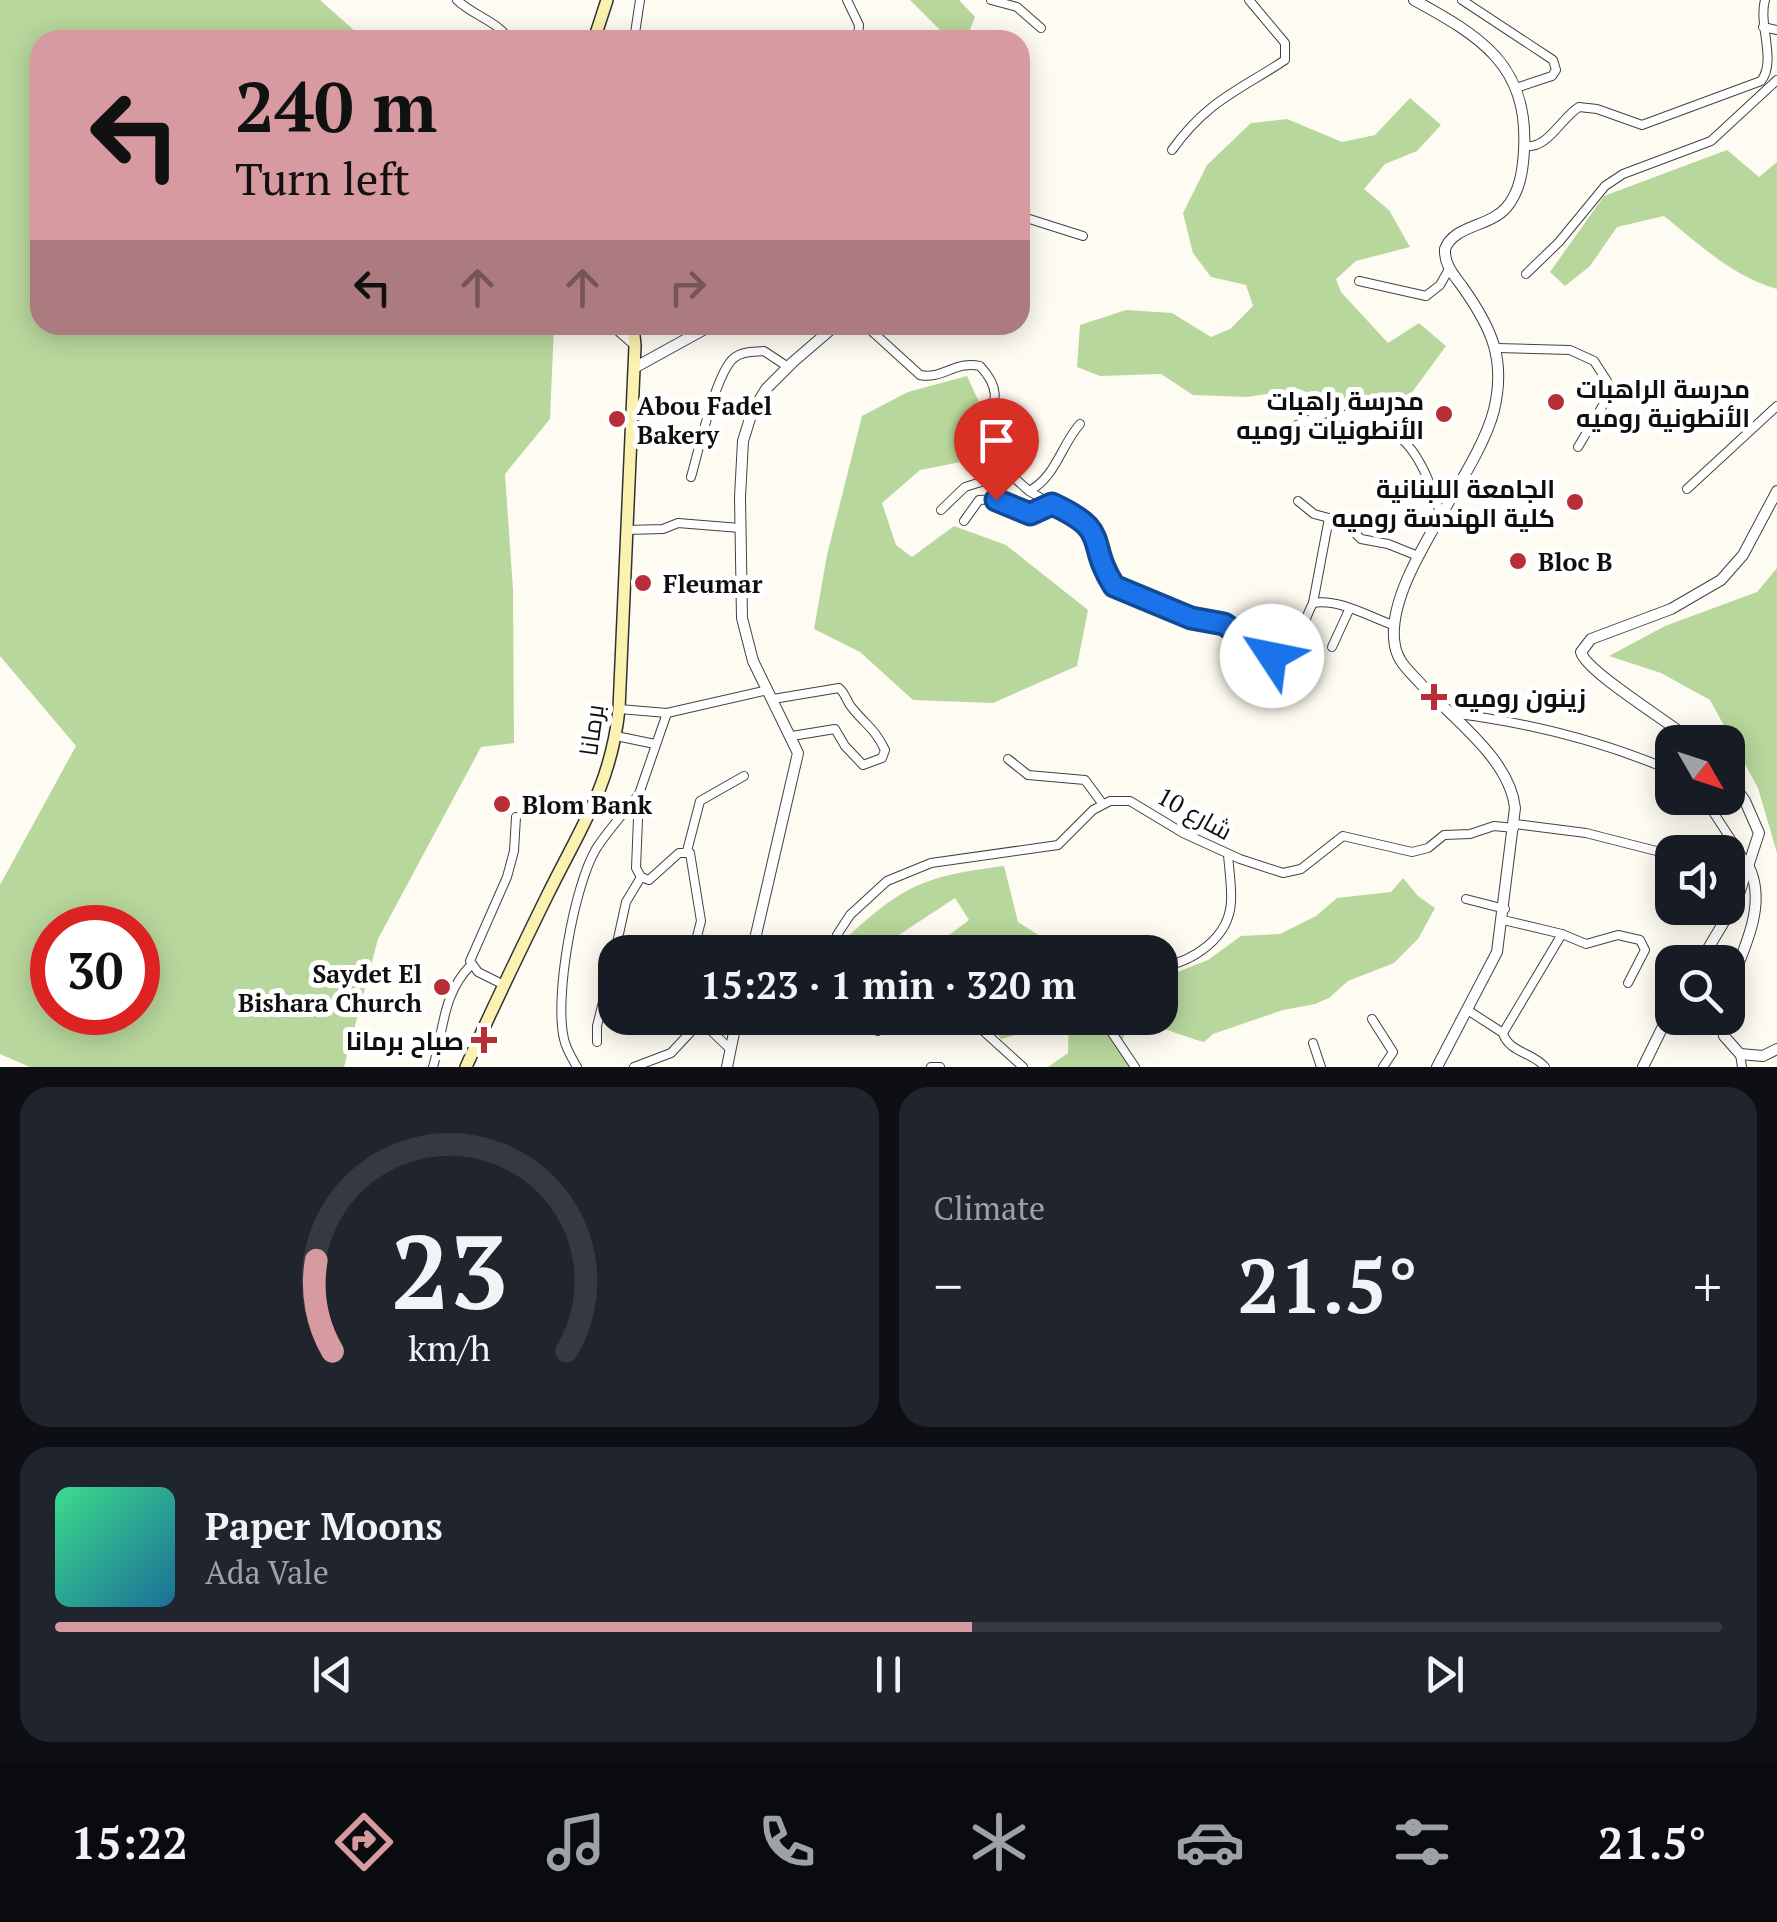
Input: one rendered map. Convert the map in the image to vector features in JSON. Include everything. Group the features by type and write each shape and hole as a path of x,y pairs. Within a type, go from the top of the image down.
{"main road":[{"path":"597,30 607,0"},
{"name":"برمانا","path":"466,1067 602,790 616,736 635,335"}],"street":[{"path":"457,0 502,30"},
{"path":"636,30 640,0"},
{"path":"846,0 859,30"},
{"path":"990,0 1017,7 1041,28"},
{"path":"1172,150 1186,130 1218,100 1286,60 1283,39 1249,0"},
{"path":"1414,0 1480,42 1509,70 1516,88 1525,146 1521,177 1512,200 1490,222 1451,238 1444,256 1497,348 1498,380 1490,422 1418,556 1393,626 1399,659 1507,777 1514,800 1498,952 1437,1067"},
{"path":"1462,0 1552,60 1556,70 1552,76 1516,88"},
{"path":"1525,146 1544,142 1578,107 1597,109 1642,125 1760,82 1768,66 1764,0"},
{"path":"1763,27 1777,30"},
{"path":"1526,274 1560,242 1605,186 1622,174 1711,141 1777,80"},
{"path":"1030,219 1083,236"},
{"path":"1358,281 1426,296 1440,286 1450,269"},
{"path":"634,368 694,335"},
{"path":"756,935 798,753 753,662 742,618 743,440 752,412 766,390 825,335"},
{"path":"876,335 920,375 938,375 959,364 980,366 995,386 992,414 982,445 1029,491 1092,528 1114,586 1191,618 1224,624 1272,656 1280,656 1290,647 1312,603 1329,518"},
{"path":"1497,348 1570,350 1594,362 1607,381 1609,395 1578,447"},
{"path":"692,477 710,411 729,364 737,355 764,350 788,367"},
{"path":"1268,437 1354,402"},
{"path":"1687,489 1777,406"},
{"path":"1328,412 1342,434 1376,429 1398,436 1425,471 1442,516"},
{"path":"1029,491 1049,475 1080,424"},
{"path":"941,510 965,487 1010,474"},
{"path":"1671,725 1596,674 1583,661 1581,652 1591,640 1671,609 1721,580 1748,547 1777,491"},
{"path":"964,521 979,500 987,498 1030,514 1052,504"},
{"path":"1298,502 1314,514 1344,522 1361,539 1418,556"},
{"path":"626,530 663,529 678,523 740,528"},
{"path":"1312,603 1322,601 1393,626"},
{"path":"1332,647 1349,610"},
{"path":"619,709 667,713 771,694 839,688 849,706 877,732 885,750 882,758 863,765 844,746 835,729 792,736"},
{"path":"667,713 639,794 636,868 641,877 649,880 687,851"},
{"path":"1450,714 1530,726 1612,748 1655,765"},
{"path":"616,736 655,744"},
{"path":"838,935 850,915 886,881 930,862 1058,846 1102,804 1085,780 1028,775 1008,759"},
{"path":"687,851 700,801 744,776"},
{"path":"577,1067 564,1040 561,1013 560,993 570,937 591,860 639,794"},
{"name":"شارع 10","path":"1102,804 1130,801 1183,833 1283,873 1301,869 1343,836 1412,852 1428,848 1444,834 1514,826"},
{"path":"1745,804 1757,823 1756,845 1745,871"},
{"path":"433,1067 447,1002 454,985 471,965 473,951 508,877 516,817"},
{"path":"1514,826 1586,833 1655,850"},
{"path":"1745,849 1756,845"},
{"path":"687,851 692,854 696,879 701,921 697,935"},
{"path":"1178,961 1208,946 1220,931 1231,903 1228,854"},
{"path":"1745,859 1756,894 1745,945"},
{"path":"619,935 626,902 641,877"},
{"path":"1745,895 1756,894"},
{"path":"1466,900 1590,944 1618,935 1640,940 1645,950 1628,983"},
{"path":"1503,1033 1562,934"},
{"path":"471,965 504,985"},
{"path":"1470,1011 1503,1033 1512,1047 1546,1067"},
{"path":"1372,1019 1393,1052 1383,1067"},
{"path":"597,1042 598,1022"},
{"path":"634,1067 660,1062 687,1035"},
{"path":"716,1035 731,1050"},
{"path":"728,1067 734,1035"},
{"path":"988,1035 1024,1067"},
{"path":"1113,1035 1135,1067"},
{"path":"1643,1067 1659,1035"},
{"path":"1724,1035 1740,1054 1742,1067"},
{"path":"1313,1043 1321,1067"},
{"path":"1740,1054 1763,1056 1777,1049"},
{"path":"932,1067 940,1067"}],"green space":[{"path":"0,0 320,0 354,30 30,30 30,335 554,335 550,419 505,474 513,590 514,743 481,747 378,939 344,1067 30,1067 0,1054 0,885 76,746 0,656"},
{"path":"910,0 959,0 975,17 970,30 940,30"},
{"path":"1410,98 1441,125 1417,151 1385,164 1364,189 1389,210 1410,247 1356,261 1336,279 1341,292 1388,343 1419,323 1446,346 1391,421 1359,395 1332,403 1299,389 1247,397 1193,395 1161,374 1100,376 1077,367 1080,325 1126,310 1172,313 1211,337 1230,329 1253,306 1246,285 1211,277 1193,253 1183,213 1207,165 1251,123 1287,119 1342,142 1375,135"},
{"path":"1727,150 1759,177 1777,162 1777,289 1731,268 1664,216 1617,227 1590,266 1565,286 1550,272 1604,196"},
{"path":"967,376 980,404 961,462 920,470 882,503 896,545 912,557 954,526 1006,545 1088,610 1077,666 993,703 913,700 860,652 814,629 827,555 862,416 908,392"},
{"path":"1777,568 1777,853 1758,788 1745,764 1745,725 1724,725 1710,700 1661,673 1609,656 1665,626 1757,592"},
{"path":"1004,866 1018,922 1038,935 949,935 969,920 955,898 899,935 850,935 897,897 952,874"},
{"path":"1403,878 1435,908 1418,939 1394,963 1348,981 1329,998 1315,1004 1283,1010 1213,1034 1204,1042 1178,1034 1178,972 1208,960 1241,936 1280,934 1316,916 1337,898 1391,892"},
{"path":"1069,1035 1124,1035 1120,1049 1135,1059 1135,1067 1048,1067 1068,1053"}],"place":[{"name":"مدرسة الراهبات الأنطونية روميه","path":"1556,402"},
{"name":"مدرسة راهبات الأنطونيات روميه","path":"1444,414"},
{"name":"Abou Fadel Bakery","path":"617,419"},
{"name":"الجامعة اللبنانية كلية الهندسة روميه","path":"1575,502"},
{"name":"Bloc B","path":"1518,561"},
{"name":"Fleumar","path":"643,583"},
{"name":"زينون روميه","path":"1434,697"},
{"name":"Blom Bank","path":"502,804"},
{"name":"Saydet El Bishara Church","path":"442,987"},
{"name":"صباح برمانا","path":"484,1040"}],"route":[{"path":"996,500 1030,514 1052,504 1076,515 1092,528 1114,586 1191,618 1224,624 1272,656"}]}
